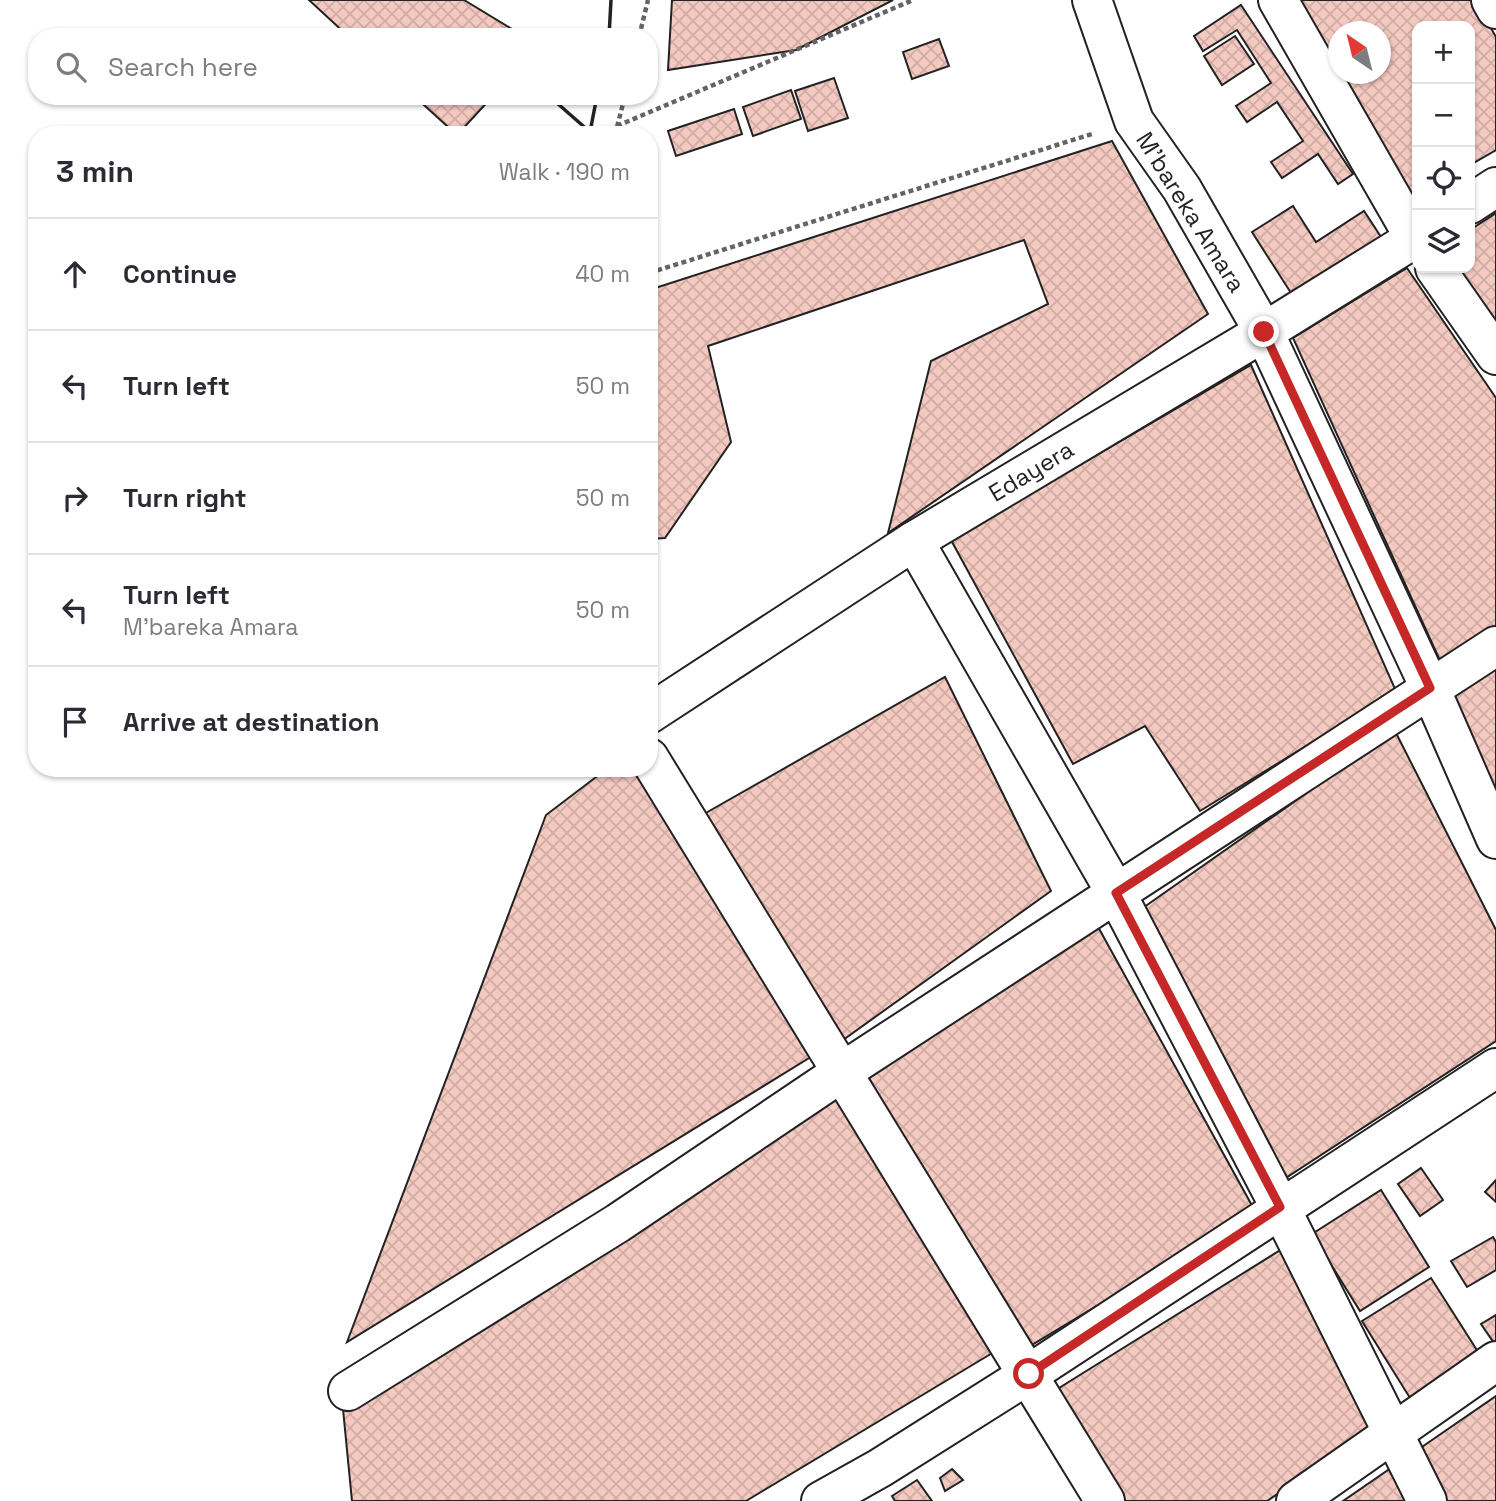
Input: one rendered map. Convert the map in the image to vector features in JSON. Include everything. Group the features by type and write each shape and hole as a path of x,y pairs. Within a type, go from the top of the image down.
{"street":[{"name":"M'bareka Amara","path":"1092,0 1134,121 1182,189 1264,332 1430,688 1496,839"},
{"path":"1278,0 1412,231"},
{"path":"1491,0 1496,9"},
{"path":"1475,201 1496,187"},
{"name":"Edayera","path":"658,708 914,541 1264,332 1412,251"},
{"path":"1440,273 1496,355"},
{"path":"914,541 1116,893 1280,1207 1427,1501"},
{"path":"348,1391 618,1223 842,1072 1496,646"},
{"path":"658,773 1105,1501"},
{"path":"821,1501 880,1468 1029,1374 1280,1207 1496,1068"},
{"path":"1296,1501 1496,1361"}],"path":[{"path":"641,28 648,0"},
{"path":"619,126 913,0"},
{"path":"617,126 623,105"},
{"path":"658,270 1134,121"}],"building":[{"path":"309,0 464,0 510,28 339,28"},
{"path":"672,0 893,0 796,50 668,70"},
{"path":"1298,0 1475,0 1496,37 1496,150 1475,162 1475,21 1412,21 1412,197 1398,205 1339,84 1391,84 1391,21 1328,21 1328,62"},
{"path":"1241,5 1353,174 1338,184 1318,154 1282,178 1271,162 1303,141 1277,102 1247,122 1236,106 1271,83 1237,30 1203,51 1194,36"},
{"path":"1235,36 1254,64 1222,85 1204,56"},
{"path":"939,39 949,66 912,79 903,52"},
{"path":"834,78 848,118 808,131 795,91"},
{"path":"791,90 801,119 753,136 743,107"},
{"path":"424,105 485,105 465,126 447,126"},
{"path":"734,109 742,134 676,156 668,131"},
{"path":"1112,141 1208,314 888,533 931,361 1048,304 1024,240 708,346 731,442 665,538 658,538 658,287"},
{"path":"1293,206 1316,242 1364,211 1381,237 1291,293 1252,232"},
{"path":"1496,213 1496,327 1458,273 1475,273 1475,227"},
{"path":"1407,268 1496,398 1496,629 1442,665 1293,338"},
{"path":"1251,365 1396,691 1200,811 1145,726 1073,764 951,540"},
{"path":"1496,664 1496,790 1449,693"},
{"path":"945,677 1051,891 843,1040 704,814"},
{"path":"1395,731 1496,930 1496,1041 1278,1183 1137,912"},
{"path":"596,777 644,777 814,1055 347,1342 546,815"},
{"path":"1097,925 1255,1211 1020,1352 865,1071"},
{"path":"833,1082 994,1352 746,1501 352,1501 343,1409"},
{"path":"1421,1168 1443,1200 1420,1216 1398,1184"},
{"path":"1496,1180 1496,1202 1485,1192"},
{"path":"1381,1190 1429,1267 1360,1311 1312,1234"},
{"path":"1493,1237 1496,1242 1496,1270 1467,1287 1451,1261"},
{"path":"1282,1249 1376,1429 1267,1501 1117,1501 1051,1393"},
{"path":"1431,1278 1480,1355 1410,1398 1362,1321"},
{"path":"1496,1315 1496,1346 1481,1324"},
{"path":"1496,1396 1496,1501 1440,1501 1416,1451"},
{"path":"1391,1468 1408,1501 1343,1501"},
{"path":"952,1469 963,1480 945,1491 940,1478"},
{"path":"917,1480 932,1501 895,1501 892,1496"}],"wall":[{"path":"609,28 611,0"},
{"path":"559,105 583,126"},
{"path":"591,126 595,105"}],"route":[{"path":"1029,1374 1280,1207 1116,893 1430,688 1264,332"}]}
